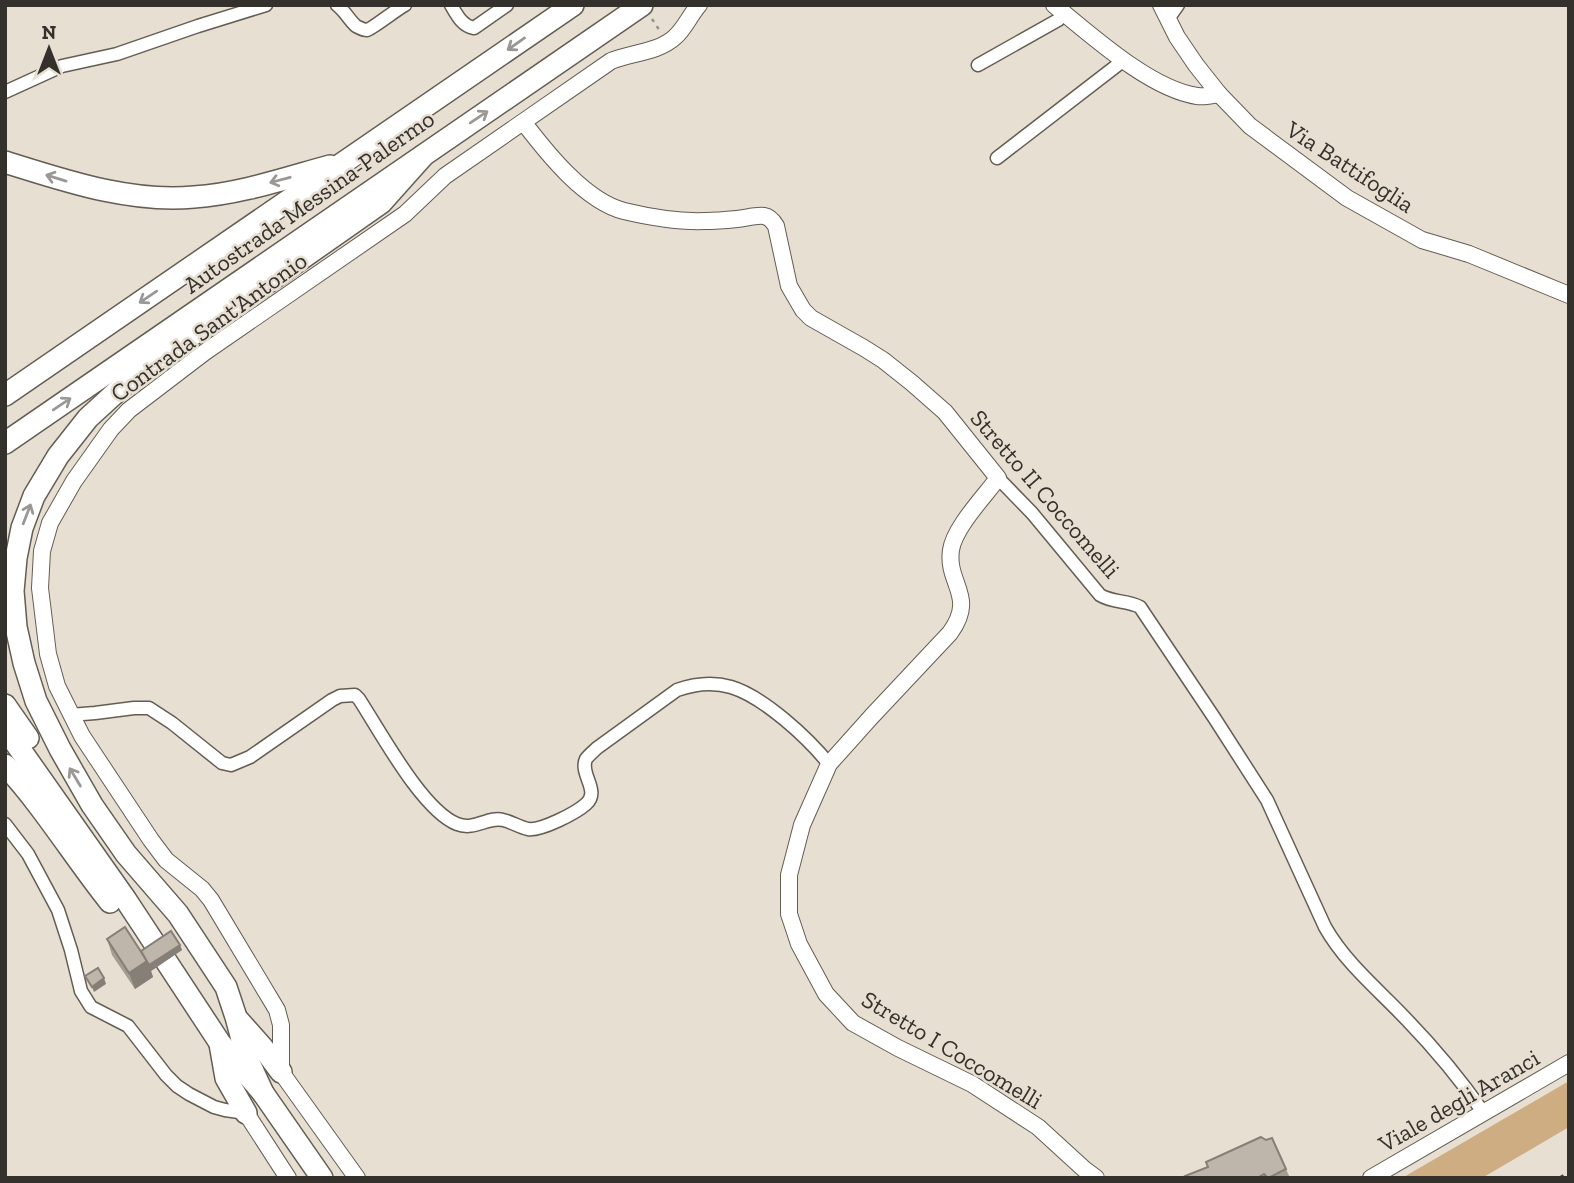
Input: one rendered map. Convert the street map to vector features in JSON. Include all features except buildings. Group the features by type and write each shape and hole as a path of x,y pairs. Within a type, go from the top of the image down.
{"highway":[{"name":"Autostrada Messina-Palermo","path":"5,395 573,5"},
{"name":"Autostrada Messina-Palermo","path":"5,443 642,5"},
{"path":"264,1093 247,1058 226,987 178,915 126,854 93,805 36,701 17,635 13,591 17,550 27,513 44,477 88,418 135,374 381,203 423,156"},
{"path":"5,162 94,188 171,198 232,192 346,162"},
{"path":"5,705 116,865 148,895"},
{"path":"5,728 123,917 191,1019 246,1112"},
{"path":"5,765 96,873 126,900 220,1043 264,1093 322,1178"},
{"path":"126,854 148,895 236,1017 281,1072"},
{"path":"96,873 151,915 194,981 218,1028 226,1078"},
{"path":"191,1019 220,1043"}],"street":[{"path":"5,92 62,66 117,54 266,5"},
{"path":"337,5 359,28 366,30 405,5"},
{"path":"451,5 463,23 474,28 507,5"},
{"name":"Contrada Sant'Antonio","path":"281,1072 281,1025 274,1002 211,900 202,889 166,860 155,846 82,737 57,686 48,654 41,596 42,551 47,531 74,481 111,429 129,410 205,352 405,214 445,176 611,61 668,43 684,27 699,5"},
{"path":"1165,12 1178,5"},
{"path":"1059,9 1124,60 1164,85 1199,96 1219,93"},
{"path":"978,65 1058,20 1059,9"},
{"name":"Via Battifoglia","path":"1165,12 1177,37 1196,65 1250,126 1347,198 1422,240 1469,254 1569,295"},
{"path":"997,158 1124,60"},
{"name":"Stretto II Coccomelli","path":"524,122 549,156 564,171 614,208 681,221 703,222 760,216 771,218 776,226 789,286 803,310 811,318 883,360 945,412 998,478 1032,513 1100,595 1140,607 1216,719 1266,800 1334,943 1345,958 1447,1063 1483,1112"},
{"name":"Stretto I Coccomelli","path":"998,478 954,536 950,553 962,607 959,621 829,764 802,825 789,875 789,914 799,944 826,994 853,1023 972,1084 1038,1127 1096,1178"},
{"path":"70,715 149,708 222,763 231,765 250,757 332,700 340,696 355,695 429,803 448,819 466,826 501,819 517,826 537,829 586,804 591,798 592,790 585,768 585,761 589,756 677,690 690,686 731,687 754,698 810,741 829,764"},
{"path":"5,824 27,854 58,910 81,991 91,1007 128,1026 177,1086 214,1107 246,1112 288,1178"},
{"name":"Viale degli Aranci","path":"1371,1178 1569,1063"},
{"path":"281,1072 357,1178"}],"shaded area":[{"path":"1569,1081 1569,1127 1482,1178 1402,1178"}],"railway":[{"path":"1561,1178 1569,1173"}]}
